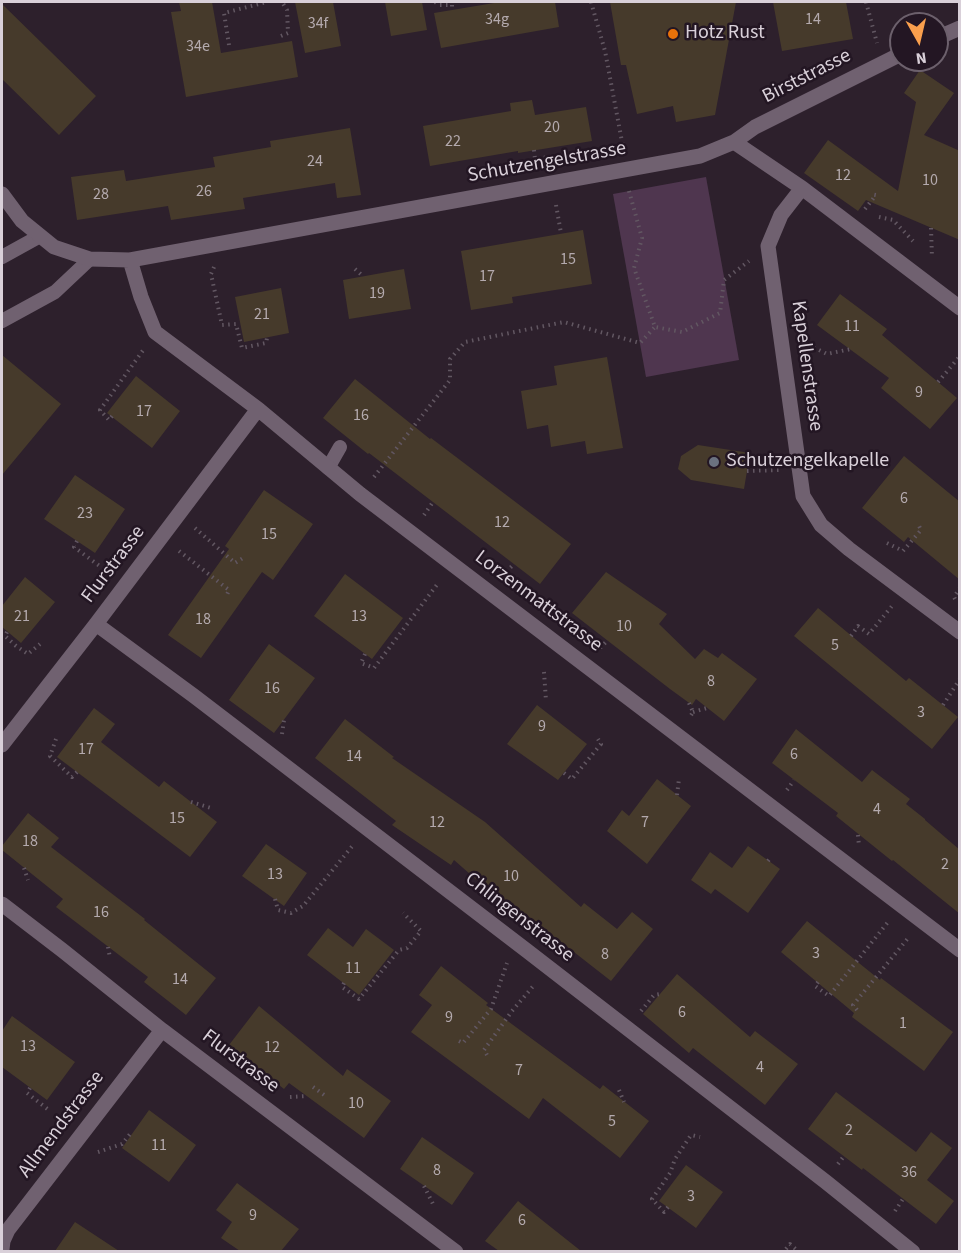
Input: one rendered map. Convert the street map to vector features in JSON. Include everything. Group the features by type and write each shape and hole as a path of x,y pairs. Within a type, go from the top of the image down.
{"street":[{"name":"Birststrasse","path":"734,142 755,127 889,60"},
{"path":"734,142 802,188 960,308"},
{"name":"Schutzengelstrasse","path":"2,194 22,221 54,247 90,260 130,260 700,156 734,142"},
{"name":"Kapellenstrasse","path":"802,188 781,215 768,246 803,496 821,525 849,549 960,632"},
{"name":"Lorzenmattstrasse","path":"130,260 155,332 258,409 360,494 960,950"},
{"name":"Flurstrasse","path":"2,745 258,409"},
{"name":"Chlingenstrasse","path":"96,624 194,696 526,950 913,1251"},
{"name":"Flurstrasse","path":"2,904 162,1030 456,1251"},
{"name":"Allmendstrasse","path":"2,1249 8,1230 162,1030"}],"lane":[{"path":"2,257 40,236"},
{"path":"2,321 55,292 90,260"},
{"path":"328,468 340,447"}],"path":[{"path":"229,45 224,13 267,2"},
{"path":"281,36 288,33 287,10 282,2"},
{"path":"435,2 439,5 452,5 452,10"},
{"path":"591,2 605,51 624,154"},
{"path":"866,2 878,49"},
{"path":"534,150 535,159 575,154"},
{"path":"629,186 642,238 634,267 655,327"},
{"path":"555,199 561,233"},
{"path":"931,228 932,261"},
{"path":"655,327 682,332 720,313 724,280 755,256"},
{"path":"219,258 211,274 222,325 236,324 242,348 266,343 267,338"},
{"path":"355,269 364,277"},
{"path":"373,478 450,380 450,358 465,342 564,322 640,343 655,327"},
{"path":"798,340 827,354 850,349"},
{"path":"112,416 109,420 100,410 146,346"},
{"path":"938,382 960,356"},
{"path":"747,471 788,469"},
{"path":"190,524 235,563 243,558"},
{"path":"886,543 903,551 921,530 918,524"},
{"path":"77,541 74,548 111,574"},
{"path":"174,547 229,590 226,597"},
{"path":"501,576 514,564"},
{"path":"365,654 361,663 374,668 444,574"},
{"path":"960,588 954,597 960,608"},
{"path":"851,636 858,626 869,634 897,601"},
{"path":"7,632 5,636 28,654 40,644"},
{"path":"544,672 546,701"},
{"path":"943,705 960,679"},
{"path":"693,712 707,708"},
{"path":"281,735 284,720"},
{"path":"56,739 50,756 72,777 77,772"},
{"path":"564,773 572,779 601,744 598,739"},
{"path":"677,795 679,779"},
{"path":"785,792 794,780"},
{"path":"191,802 211,807"},
{"path":"275,899 278,910 284,912 291,913 303,906 354,844"},
{"path":"24,868 27,880"},
{"path":"344,983 342,987 359,999 399,950 406,948 421,931 403,913"},
{"path":"818,982 815,986 829,996 891,919"},
{"path":"857,1010 853,1005 911,934"},
{"path":"108,947 110,963"},
{"path":"459,1041 463,1043 491,1009 507,962"},
{"path":"487,1055 484,1050 535,984"},
{"path":"640,1012 654,995 660,994"},
{"path":"313,1087 327,1097"},
{"path":"30,1088 27,1093 50,1112"},
{"path":"619,1090 624,1102"},
{"path":"98,1152 122,1143 131,1135"},
{"path":"668,1208 664,1212 652,1199 670,1173 675,1159 691,1135 700,1137"},
{"path":"424,1186 436,1210"},
{"path":"899,1205 903,1199"},
{"path":"786,1249 790,1244 799,1251"}],"shaded area":[{"path":"706,177 739,360 646,377 613,194"}],"building":[{"path":"179,2 212,2 221,53 292,41 298,77 186,97 171,12 181,11"},
{"path":"295,2 333,2 341,46 305,53"},
{"path":"385,2 422,2 427,30 391,36"},
{"path":"500,2 555,2 559,27 441,48 434,13"},
{"name":"Hotz Rust","path":"610,2 736,2 715,115 676,122 673,106 637,114 626,65 621,65"},
{"path":"773,2 846,2 853,39 782,51"},
{"path":"2,4 96,96 59,135 2,79"},
{"path":"919,72 923,72 954,93 924,135 960,151 960,240 866,200 858,211 804,173 828,140 898,191 916,102 904,93"},
{"path":"532,100 535,115 586,107 592,141 430,166 423,126 511,111 510,103"},
{"path":"350,128 361,195 337,198 335,183 243,198 245,209 171,220 168,206 77,220 71,177 124,170 126,181 215,167 213,157 271,147 270,141"},
{"path":"583,230 592,284 512,297 513,303 471,310 461,251"},
{"path":"404,269 411,309 349,319 343,280"},
{"path":"281,288 289,333 244,342 235,297"},
{"path":"840,294 887,329 882,335 957,398 930,429 881,388 889,378 817,325"},
{"path":"2,355 61,404 2,475"},
{"path":"607,357 623,448 587,454 585,441 551,447 548,425 527,429 521,391 557,385 554,366"},
{"path":"136,376 180,411 152,448 107,413"},
{"path":"355,379 430,439 571,544 540,584 323,418"},
{"name":"Schutzengelkapelle","path":"698,445 750,453 744,489 691,480 678,469 681,456"},
{"path":"904,456 960,502 960,580 908,537 904,542 862,508"},
{"path":"75,475 125,509 95,553 44,519"},
{"path":"264,490 313,524 273,580 262,572 201,658 168,635 229,549 225,546"},
{"path":"606,572 667,614 659,624 695,659 704,649 718,658 722,653 757,679 724,721 696,699 692,705 572,613"},
{"path":"345,574 403,618 372,659 314,616"},
{"path":"25,577 55,602 21,643 2,627 2,606"},
{"path":"818,608 906,681 909,678 958,717 932,749 794,636"},
{"path":"269,644 315,678 274,733 229,700"},
{"path":"537,705 587,744 558,780 507,744"},
{"path":"94,708 115,724 101,742 159,787 164,781 217,822 190,857 57,757"},
{"path":"345,719 394,757 392,758 485,822 581,907 584,903 617,929 632,912 653,929 611,981 524,913 520,918 454,860 451,865 392,825 396,821 315,758"},
{"path":"796,729 862,782 872,770 910,799 906,804 960,850 960,914 836,816 838,813 772,763"},
{"path":"657,779 691,806 647,864 607,831 622,810 629,816"},
{"path":"28,813 59,838 51,847 145,919 216,978 186,1015 144,982 148,977 56,907 63,899 2,850 2,846"},
{"path":"266,844 307,873 284,906 242,876"},
{"path":"748,846 780,869 748,913 715,889 711,894 691,880 710,852 732,868"},
{"path":"807,921 880,980 881,978 953,1032 924,1071 852,1017 854,1013 781,952"},
{"path":"328,928 353,947 366,929 394,950 359,995 307,955"},
{"path":"441,966 488,1003 486,1005 600,1089 603,1085 649,1121 620,1158 543,1098 529,1119 411,1032 432,1005 419,995"},
{"path":"677,974 750,1037 755,1031 798,1064 765,1105 693,1048 689,1053 643,1014"},
{"path":"259,1006 343,1076 347,1069 391,1101 364,1138 289,1083 284,1089 229,1045"},
{"path":"12,1016 75,1062 47,1100 2,1067 2,1031"},
{"path":"836,1092 916,1152 931,1132 952,1148 927,1180 954,1201 936,1224 808,1129"},
{"path":"149,1110 196,1145 169,1182 122,1148"},
{"path":"422,1137 474,1173 452,1205 400,1169"},
{"path":"686,1165 723,1192 696,1228 659,1201"},
{"path":"237,1183 299,1229 281,1251 240,1251 221,1238 232,1222 216,1210"},
{"path":"518,1201 581,1251 499,1251 485,1241"},
{"path":"75,1222 119,1251 55,1251"}],"place":[{"name":"Hotz Rust","path":"673,34"},
{"name":"Schutzengelkapelle","path":"714,462"}]}
